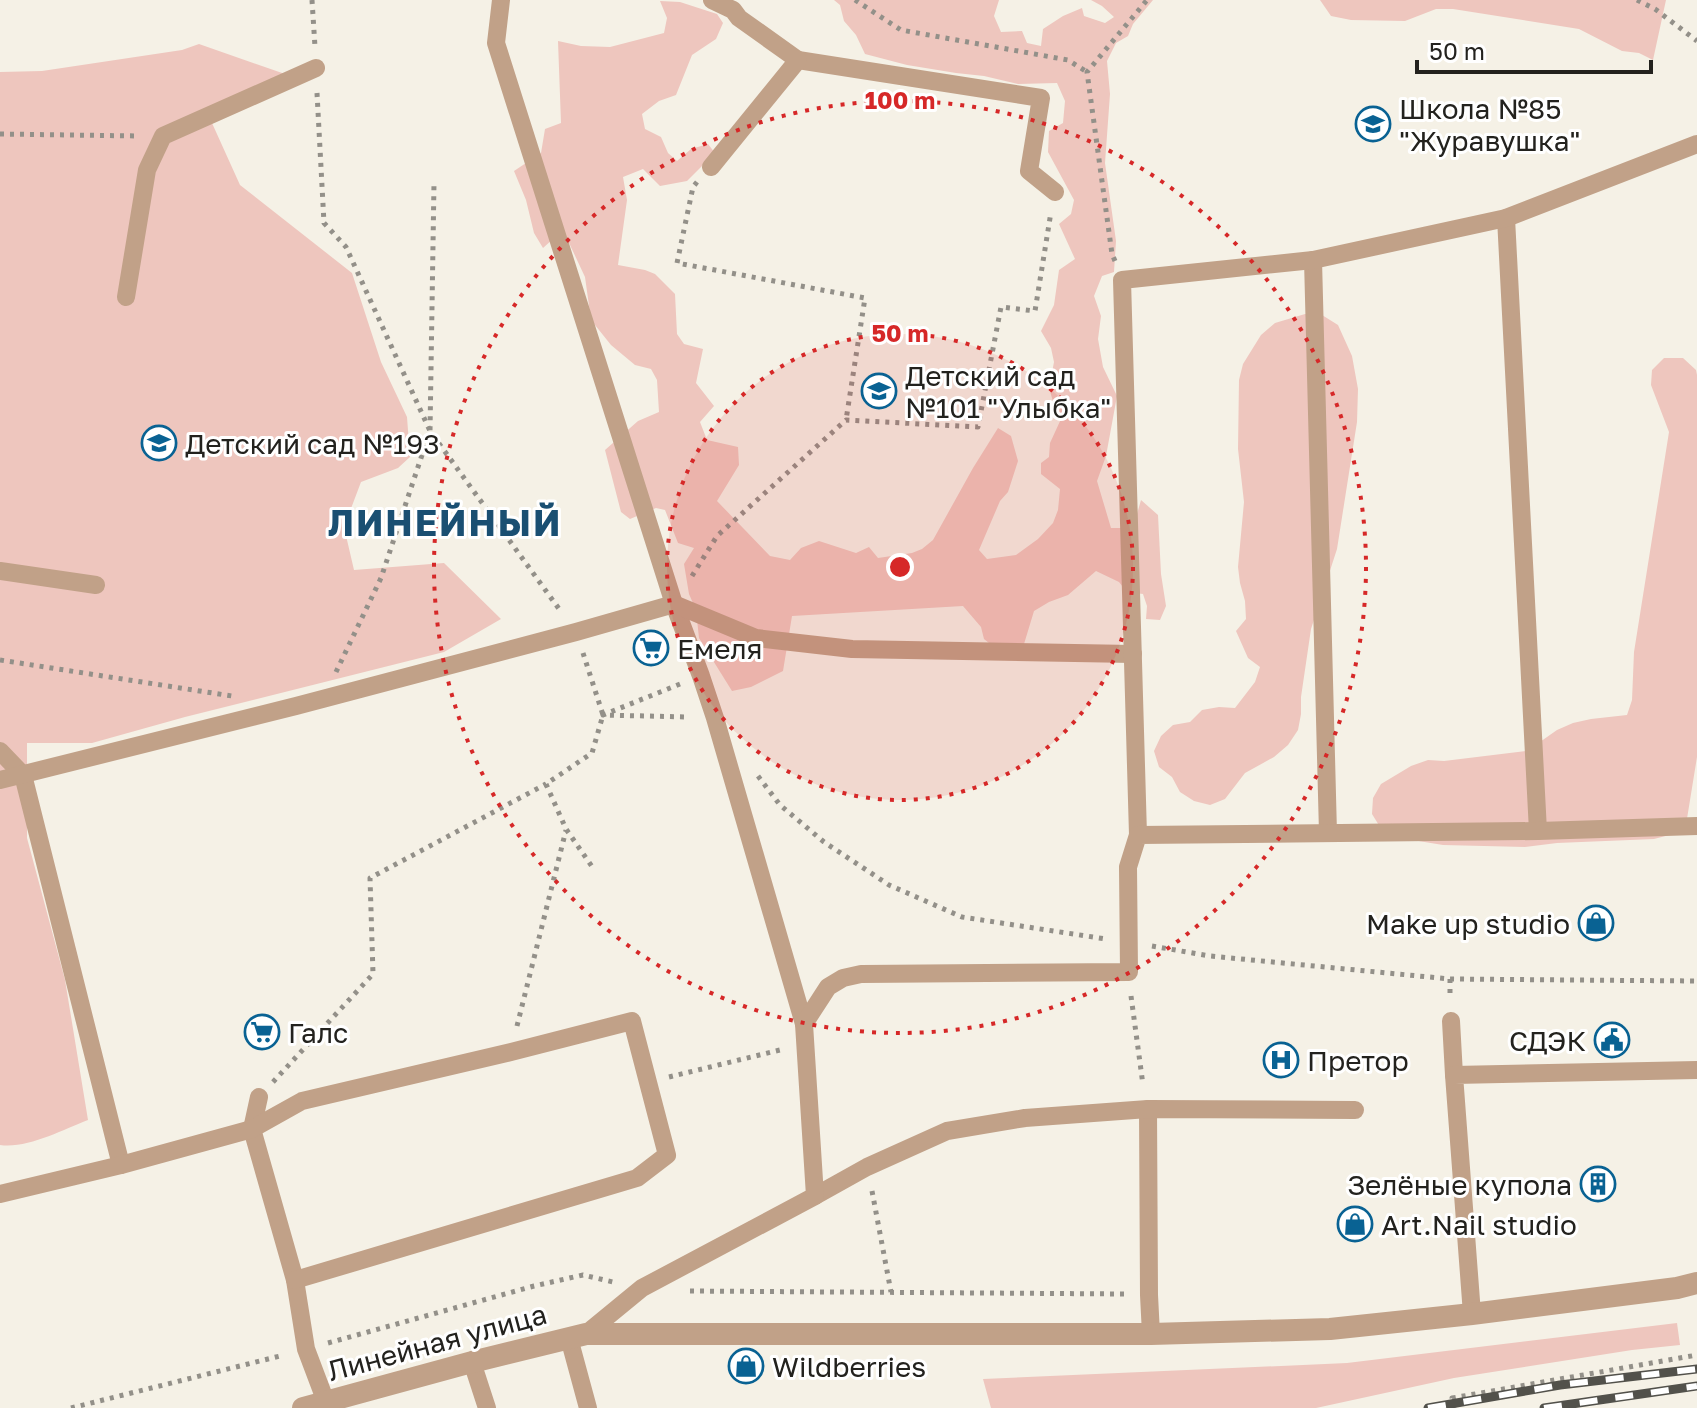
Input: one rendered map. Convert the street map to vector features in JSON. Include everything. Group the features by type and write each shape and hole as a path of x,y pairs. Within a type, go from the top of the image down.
{"street":[{"name":"Линейная улица","path":"303,1408 577,1336 1151,1334 1330,1329 1472,1314 1697,1283"}],"lane":[{"path":"501,0 496,43 674,604 715,718 804,1024 815,1196"},
{"path":"712,0 733,10 739,18 798,60 1041,98 1029,171 1055,192"},
{"path":"711,167 798,60"},
{"path":"126,297 147,170 163,136 316,68"},
{"path":"804,1024 828,987 843,978 861,974 1129,972 1128,867 1138,835 1122,280 1313,260 1506,218 1697,144"},
{"path":"1506,218 1538,831"},
{"path":"1313,260 1328,833"},
{"path":"0,571 96,585"},
{"path":"0,780 324,698 674,604 756,638 852,649 1133,654"},
{"path":"0,751 23,775 121,1165"},
{"path":"1138,835 1538,831 1697,826"},
{"path":"0,1194 252,1129 302,1101 632,1021 667,1155 637,1178 295,1280"},
{"path":"1451,1021 1472,1314"},
{"path":"1454,1075 1697,1070"},
{"path":"259,1097 252,1129 295,1280 306,1349 326,1402"},
{"path":"1148,1109 1151,1334"},
{"path":"588,1408 577,1336 642,1288 867,1167 947,1131 1025,1118 1148,1109 1355,1110"},
{"path":"472,1362 487,1408"}],"path":[{"path":"259,1097 373,974 370,878 546,784 592,753 603,715 576,632 430,431 346,247 324,223 312,0"},
{"path":"855,0 901,30 1068,60 1087,72"},
{"path":"1122,280 1112,254 1087,72 1147,0"},
{"path":"1637,0 1655,9 1697,41"},
{"path":"0,134 163,136"},
{"path":"674,604 717,536 846,420 865,298 677,263 693,187 711,167"},
{"path":"324,698 381,578 430,431 434,183"},
{"path":"846,420 978,427 1001,307 1035,311 1055,192"},
{"path":"0,660 234,696"},
{"path":"603,715 701,676"},
{"path":"603,715 715,718"},
{"path":"752,768 780,805 824,842 889,885 962,917 1210,956 1450,979 1697,981"},
{"path":"546,784 566,829 593,868"},
{"path":"511,1052 566,829"},
{"path":"1129,972 1138,1055 1148,1109"},
{"path":"672,1076 804,1043"},
{"path":"867,1167 891,1292"},
{"path":"1454,1408 1452,1398 1697,1355"}],"shaded area":[{"path":"834,0 999,0 994,16 1001,32 1022,31 1027,43 1041,46 1043,29 1082,8 1084,16 1105,23 1114,17 1091,0 1153,0 1133,24 1128,36 1116,43 1107,61 1110,94 1105,163 1116,241 1114,272 1102,276 1094,296 1101,316 1098,339 1103,367 1117,396 1106,456 1097,481 1111,528 1133,528 1141,500 1158,515 1166,606 1160,620 1146,619 1147,606 1143,594 1127,592 1119,582 1096,571 1068,595 1034,611 1024,644 994,647 984,639 981,627 963,606 792,616 783,671 751,687 732,691 699,638 696,610 689,594 684,564 694,548 678,543 665,510 656,508 630,519 621,512 605,450 638,421 659,412 657,380 651,369 635,365 611,345 591,320 585,277 563,230 543,248 534,233 526,200 514,171 541,153 545,129 561,123 558,41 610,47 664,33 667,18 660,1 680,2 717,14 723,23 716,39 692,55 676,95 659,101 642,114 645,129 661,137 668,153 677,161 691,149 708,144 715,153 687,181 660,186 643,169 623,177 627,200 618,265 655,274 675,294 677,334 684,344 703,349 696,383 714,406 700,422 707,440 738,447 739,465 717,501 770,556 790,560 801,548 819,541 856,553 869,547 878,558 912,553 933,540 998,428 1011,436 1018,461 1008,492 1000,501 979,550 987,559 1016,555 1053,523 1060,489 1041,474 1041,463 1049,457 1050,443 1061,419 1049,388 1054,362 1051,348 1041,331 1054,305 1059,270 1075,259 1059,224 1071,214 1074,200 1048,152 1049,131 1063,123 1065,101 1057,83 1018,84 907,65 865,54 856,35 844,21 840,5"},
{"path":"1320,0 1666,0 1653,60 1639,53 1622,51 1579,29 1453,9 1436,9 1405,21 1351,20 1331,16"},
{"path":"199,44 285,74 207,112 240,185 352,273 381,362 407,417 410,457 398,468 361,482 344,527 354,570 444,563 501,619 444,652 92,743 27,743 27,838 65,980 88,1120 33,1141 0,1145 0,72 42,71 182,50"},
{"path":"1305,314 1322,315 1338,325 1352,356 1358,389 1357,422 1337,549 1311,629 1298,730 1288,745 1274,757 1245,773 1225,799 1210,805 1194,801 1180,792 1172,777 1159,767 1154,751 1161,736 1173,725 1190,722 1202,710 1235,708 1255,682 1260,667 1248,658 1236,631 1246,619 1238,567 1244,502 1238,449 1239,380 1243,364 1261,335 1275,323"},
{"path":"1664,358 1683,358 1696,370 1697,375 1697,757 1685,831 1654,839 1525,847 1443,845 1394,837 1380,827 1372,814 1373,798 1381,784 1411,766 1428,760 1444,761 1527,751 1573,723 1627,715 1632,700 1634,652 1669,432 1651,385 1652,370"},
{"path":"1677,1323 1680,1345 1454,1378 1316,1408 991,1408 983,1379 1347,1363"}],"railway":[{"path":"1428,1408 1560,1385 1697,1369"},
{"path":"1544,1408 1697,1386"}],"place":[{"name":"Школа №85 \"Журавушка\"","path":"1373,124"},
{"name":"Детский сад №101 \"Улыбка\"","path":"879,391"},
{"name":"Детский сад №193","path":"159,443"},
{"name":"Емеля","path":"651,648"},
{"name":"Make up studio","path":"1596,923"},
{"name":"Галс","path":"262,1032"},
{"name":"СДЭК","path":"1612,1040"},
{"name":"Претор","path":"1281,1060"},
{"name":"Зелёные купола","path":"1598,1184"},
{"name":"Art.Nail studio","path":"1355,1224"},
{"name":"Wildberries","path":"746,1366"}],"district":[{"name":"ЛИНЕЙНЫЙ","path":"445,522"}]}
